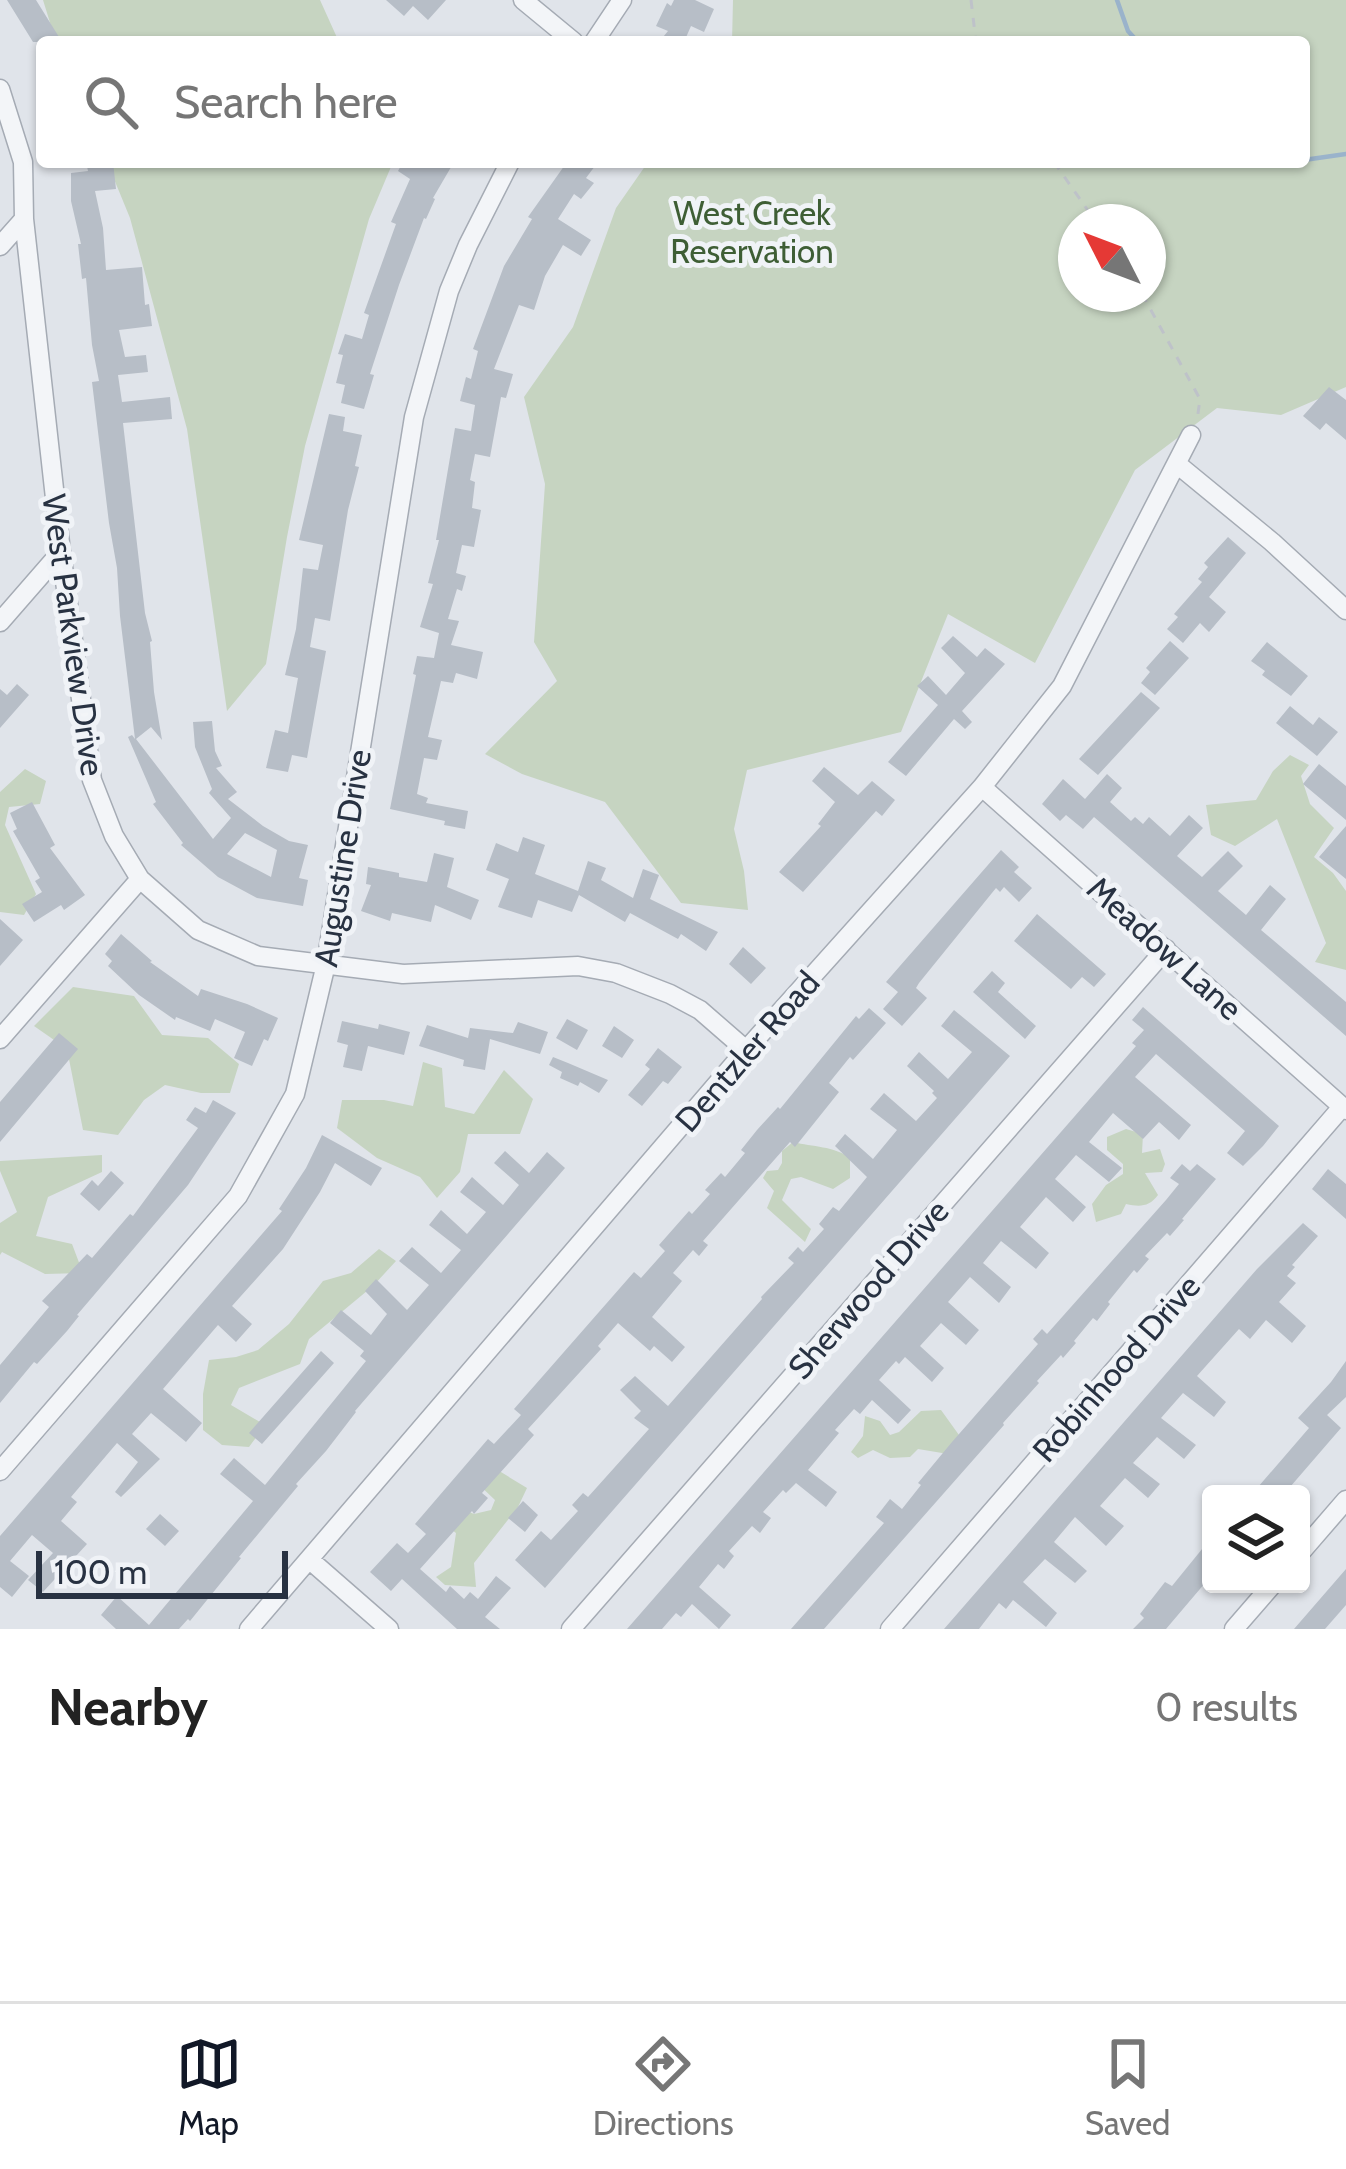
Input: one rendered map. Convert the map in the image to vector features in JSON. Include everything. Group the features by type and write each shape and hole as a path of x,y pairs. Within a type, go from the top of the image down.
{"street":[{"path":"523,0 567,36"},
{"path":"598,36 622,0"},
{"name":"West Parkview Drive","path":"0,89 22,162 24,219 61,552 92,780 114,836 140,879 198,930 257,956 403,974 578,966 616,973 700,1010 746,1050"},
{"name":"Augustine Drive","path":"0,1471 238,1196 295,1094 326,964 414,417 449,291 507,168"},
{"path":"0,246 24,219"},
{"name":"Dentzler Road","path":"248,1629 746,1050 982,787 1062,686 1191,436"},
{"path":"1177,464 1346,610"},
{"path":"0,622 61,552"},
{"name":"Meadow Lane","path":"982,787 1344,1109"},
{"path":"0,1039 140,879"},
{"name":"Sherwood Drive","path":"571,1629 1166,949"},
{"name":"Robinhood Drive","path":"890,1629 1344,1109"},
{"path":"1310,1542 1346,1500"},
{"path":"310,1560 388,1629"},
{"path":"1234,1629 1265,1593"}],"path":[{"path":"971,0 975,36"},
{"path":"1058,168 1083,204"},
{"path":"1152,312 1200,399 1191,436"}],"green space":[{"path":"43,0 320,0 336,36 54,36"},
{"name":"West Creek Reservation","path":"733,0 1346,0 1346,387 1281,415 1217,408 1135,470 1035,663 948,614 901,732 747,770 734,829 748,910 681,903 605,802 522,774 485,754 557,681 534,642 545,484 524,397 573,327 616,208 644,168 1310,168 1310,36 732,36"},
{"path":"109,168 390,168 369,219 305,446 266,664 227,711 187,429 130,218"},
{"path":"1290,755 1309,765 1301,776 1310,804 1334,828 1314,857 1346,891 1346,970 1315,962 1326,943 1277,819 1235,846 1211,835 1206,805 1256,800 1273,771"},
{"path":"25,769 46,781 40,804 9,807 5,825 36,894 24,915 0,912 0,792"},
{"path":"73,987 134,996 162,1035 208,1038 239,1064 230,1093 165,1085 144,1100 118,1135 83,1130 67,1049 34,1026"},
{"path":"423,1062 442,1068 445,1107 474,1114 504,1070 533,1099 520,1134 468,1134 460,1172 437,1198 420,1177 377,1158 337,1128 342,1100 413,1106"},
{"path":"1126,1129 1143,1134 1142,1153 1160,1149 1165,1164 1162,1172 1145,1173 1158,1195 1144,1205 1126,1204 1121,1214 1096,1222 1092,1204 1106,1185 1123,1174 1123,1164 1107,1150 1107,1137"},
{"path":"793,1142 850,1158 850,1178 833,1189 801,1177 791,1179 782,1200 811,1229 805,1242 767,1208 774,1191 763,1178 767,1171 778,1170 782,1151"},
{"path":"102,1155 102,1172 48,1197 36,1236 72,1244 83,1273 45,1274 0,1255 0,1223 17,1212 0,1161"},
{"path":"379,1249 396,1261 309,1339 300,1364 239,1388 231,1405 265,1425 249,1447 222,1445 203,1430 209,1360 258,1350 289,1324 323,1281 351,1273"},
{"path":"941,1410 959,1435 948,1454 918,1449 910,1457 890,1458 873,1450 858,1458 851,1452 863,1436 865,1416 880,1421 890,1435 921,1411"},
{"path":"491,1466 527,1488 518,1507 474,1563 476,1587 445,1585 436,1577 451,1567 456,1533 444,1524 447,1503 474,1514 491,1510 495,1500 476,1482"}],"building":[{"path":"7,0 36,0 58,36 36,36 33,42"},
{"path":"386,0 446,0 428,20 413,6 404,16"},
{"path":"674,0 695,0 714,9 704,32 691,26 687,36 664,36 668,31 656,26 667,3 671,6"},
{"path":"114,168 116,189 95,191 106,270 142,267 152,326 119,330 125,357 146,355 148,372 118,375 122,402 170,397 172,419 123,423 162,740 151,727 136,739 213,839 231,818 209,793 212,789 195,747 193,722 212,721 222,766 216,768 237,792 228,799 289,841 308,845 299,878 308,880 303,906 257,898 218,877 181,845 153,804 128,737 135,739 92,382 99,381 71,201 71,173","holes":["245,833 277,850 271,877 227,854"]},
{"path":"450,168 424,218 399,285 370,374 374,375 364,409 341,403 345,385 336,383 343,355 338,354 345,334 362,339 369,315 364,313 396,224 391,222 410,179 398,171"},
{"path":"563,168 594,168 586,178 594,183 581,199 574,194 558,219 591,240 581,256 563,245 545,276 534,310 519,305 494,369 513,374 506,398 501,397 490,457 475,454 472,508 481,510 474,547 462,545 456,573 466,576 448,619 459,621 451,645 483,652 477,679 456,673 453,683 441,681 428,737 442,740 437,760 424,758 417,794 428,798 426,803 468,811 465,829 390,809 417,656 434,658 439,633 420,627 433,584 428,583 455,428 471,431 475,405 460,401 478,351 473,349 504,266 532,219 528,217"},
{"path":"1329,387 1346,400 1346,440 1326,423 1320,430 1303,416"},
{"path":"329,414 345,417 343,431 362,435 355,466 359,467 330,621 315,618 310,647 326,651 307,758 292,755 288,772 266,768 275,730 288,733 298,678 285,675 303,568 318,570 323,545 299,540"},
{"path":"1228,537 1246,553 1209,597 1226,612 1209,632 1200,623 1183,643 1167,629 1202,582 1198,579 1208,567 1204,563"},
{"path":"953,636 977,657 985,648 1005,664 962,711 972,722 965,729 954,719 906,776 888,762 938,705 917,686 928,676 946,695 965,673 941,648"},
{"path":"1170,641 1189,658 1155,695 1141,683 1150,672 1146,668"},
{"path":"1267,642 1308,676 1291,696 1251,661"},
{"path":"17,684 29,695 0,728 0,689 7,695"},
{"path":"1141,692 1160,708 1098,775 1079,759"},
{"path":"1290,706 1313,725 1319,717 1338,732 1317,756 1276,723"},
{"path":"1319,764 1346,786 1346,820 1303,784"},
{"path":"824,767 858,795 872,781 895,800 882,816 876,811 803,892 779,872 821,826 835,802 812,781"},
{"path":"1107,774 1122,788 1110,802 1131,821 1135,817 1143,824 1149,817 1170,836 1189,815 1203,828 1177,856 1202,877 1228,851 1243,866 1218,891 1246,915 1270,885 1286,899 1261,930 1346,1002 1346,1036 1094,817 1083,829 1066,815 1060,821 1042,804 1063,779 1085,799"},
{"path":"32,802 55,845 50,848 85,895 34,922 22,904 42,892 35,881 40,878 13,831 17,829 10,813"},
{"path":"1346,826 1346,879 1319,857"},
{"path":"523,837 545,845 535,874 578,891 588,861 606,868 601,880 633,898 643,869 659,875 650,899 718,932 706,951 681,934 678,939 630,913 625,922 579,895 572,912 538,900 532,918 498,907 509,879 486,870 496,843 518,852"},
{"path":"1001,850 1019,867 1014,872 1032,888 1019,902 1004,887 1000,892 996,888 919,983 916,988 927,998 902,1026 883,1009 898,992 886,982"},
{"path":"434,853 454,858 447,887 479,900 471,920 435,905 431,922 392,913 390,921 361,911 371,885 366,884 368,867 427,882"},
{"path":"1037,914 1106,974 1094,987 1082,977 1071,989 1014,941"},
{"path":"0,919 23,940 0,966"},
{"path":"121,934 150,962 198,996 201,989 278,1018 252,1066 234,1058 245,1032 215,1019 210,1031 175,1020 108,966 112,961 105,954"},
{"path":"743,947 766,968 751,984 729,964"},
{"path":"992,971 1005,983 998,992 1036,1026 1025,1039 973,992"},
{"path":"1143,1007 1279,1126 1263,1146 1243,1166 1227,1153 1245,1131 1156,1054 1135,1077 1191,1125 1179,1140 1159,1122 1143,1139 1113,1113 1089,1142 1122,1168 1109,1182 1076,1155 1055,1179 1086,1207 1073,1222 1046,1197 1020,1227 1049,1253 1036,1269 1001,1241 983,1263 1011,1287 999,1303 970,1277 948,1302 979,1330 966,1345 941,1323 920,1346 944,1368 932,1382 905,1357 879,1380 911,1410 898,1424 872,1400 860,1414 854,1409 808,1470 837,1492 826,1507 796,1483 786,1493 783,1490 763,1512 771,1518 760,1533 752,1526 729,1551 734,1556 724,1569 718,1564 699,1587 731,1615 719,1629 692,1604 662,1629 627,1629 1136,1046 1132,1043 1144,1030 1132,1020"},
{"path":"869,1008 886,1023 829,1083 839,1092 795,1147 790,1142 703,1241 708,1245 699,1256 693,1250 673,1273 682,1281 652,1317 685,1347 672,1362 654,1346 650,1351 618,1323 598,1346 601,1349 528,1429 534,1435 482,1493 488,1498 420,1569 446,1592 450,1586 464,1599 470,1592 478,1599 496,1576 511,1588 485,1617 500,1629 457,1629 402,1579 391,1591 370,1572 397,1543 408,1553 426,1534 415,1524 488,1439 494,1444 521,1415 514,1409 634,1272 641,1278 665,1251 659,1245 710,1194 705,1190 721,1173 725,1177 757,1130 856,1016 859,1019"},
{"path":"954,1010 1010,1056 545,1588 515,1560 541,1531 551,1540 578,1511 572,1505 583,1493 588,1497 649,1429 634,1418 641,1411 620,1390 635,1376 668,1406 794,1263 788,1258 798,1247 803,1252 824,1229 819,1224 833,1207 839,1211 867,1177 835,1146 845,1134 873,1159 897,1130 870,1109 884,1093 916,1121 937,1098 907,1066 919,1052 948,1079 972,1052 941,1026"},
{"path":"567,1019 588,1030 577,1050 556,1038"},
{"path":"342,1021 410,1032 404,1055 368,1046 362,1071 343,1067 348,1045 337,1042"},
{"path":"518,1022 548,1032 540,1054 490,1039 485,1070 463,1066 464,1060 419,1046 427,1025 468,1038 470,1028 513,1033"},
{"path":"614,1026 634,1040 622,1058 602,1046"},
{"path":"59,1033 78,1049 0,1142 0,1102"},
{"path":"658,1048 682,1067 642,1106 628,1095 650,1069 645,1065"},
{"path":"553,1057 608,1080 599,1093 580,1082 578,1086 560,1078 562,1072 549,1065"},
{"path":"213,1100 236,1113 188,1185 67,1331 0,1403 0,1365 49,1307 42,1301 87,1254 92,1258 133,1216 198,1128 186,1120 195,1107 206,1113"},
{"path":"322,1135 382,1168 371,1186 335,1163 283,1249 232,1306 252,1324 236,1342 218,1325 163,1389 202,1423 186,1442 151,1413 132,1434 160,1459 121,1497 115,1492 138,1462 117,1443 71,1497 77,1502 61,1521 87,1544 43,1592 28,1580 53,1553 32,1535 10,1561 29,1576 12,1597 0,1587 0,1536 282,1211"},
{"path":"505,1151 529,1173 547,1152 565,1168 355,1411 190,1621 179,1629 116,1629 101,1615 117,1596 149,1625 253,1501 220,1474 234,1458 265,1485 366,1361 360,1356 364,1351 330,1323 341,1310 371,1335 387,1314 365,1291 376,1279 407,1310 429,1285 399,1261 412,1247 441,1273 461,1250 429,1225 441,1210 467,1234 486,1212 460,1192 472,1177 503,1205 519,1185 494,1163"},
{"path":"1182,1164 1190,1171 1197,1164 1216,1179 1184,1220 1145,1256 1149,1259 1137,1273 1134,1270 1097,1321 1093,1318 1063,1358 1061,1355 1037,1381 1004,1425 824,1629 791,1629 884,1523 876,1517 890,1499 902,1509 921,1485 918,1483 1038,1344 1033,1339 1042,1329 1047,1334 1166,1200 1179,1184 1170,1178"},
{"path":"1328,1169 1346,1184 1346,1219 1312,1189"},
{"path":"111,1171 124,1183 99,1211 80,1194 92,1180 98,1186"},
{"path":"1303,1223 1318,1236 1292,1265 1287,1276 1296,1283 1279,1302 1306,1326 1292,1343 1266,1320 1250,1339 1239,1329 1197,1376 1226,1402 1214,1417 1183,1393 1161,1418 1196,1445 1184,1459 1157,1437 1133,1463 1160,1484 1148,1498 1125,1478 1100,1506 1124,1526 1106,1546 1075,1517 1054,1542 1087,1571 1075,1583 1045,1559 1023,1582 1057,1613 1046,1627 1013,1600 1006,1609 999,1603 979,1629 944,1629 1257,1269"},
{"path":"321,1351 334,1363 262,1444 249,1433"},
{"path":"1346,1361 1346,1397 1327,1415 1341,1428 1292,1485 1260,1485 1309,1428 1298,1418"},
{"path":"523,1501 538,1515 525,1532 508,1518"},
{"path":"160,1514 179,1531 165,1546 146,1529"},
{"path":"1202,1549 1202,1587 1166,1629 1133,1629 1165,1582 1172,1586"},
{"path":"1346,1569 1346,1605 1325,1629 1294,1629"}],"waterway":[{"path":"1117,0 1133,36"},
{"path":"1310,159 1346,154"}]}
